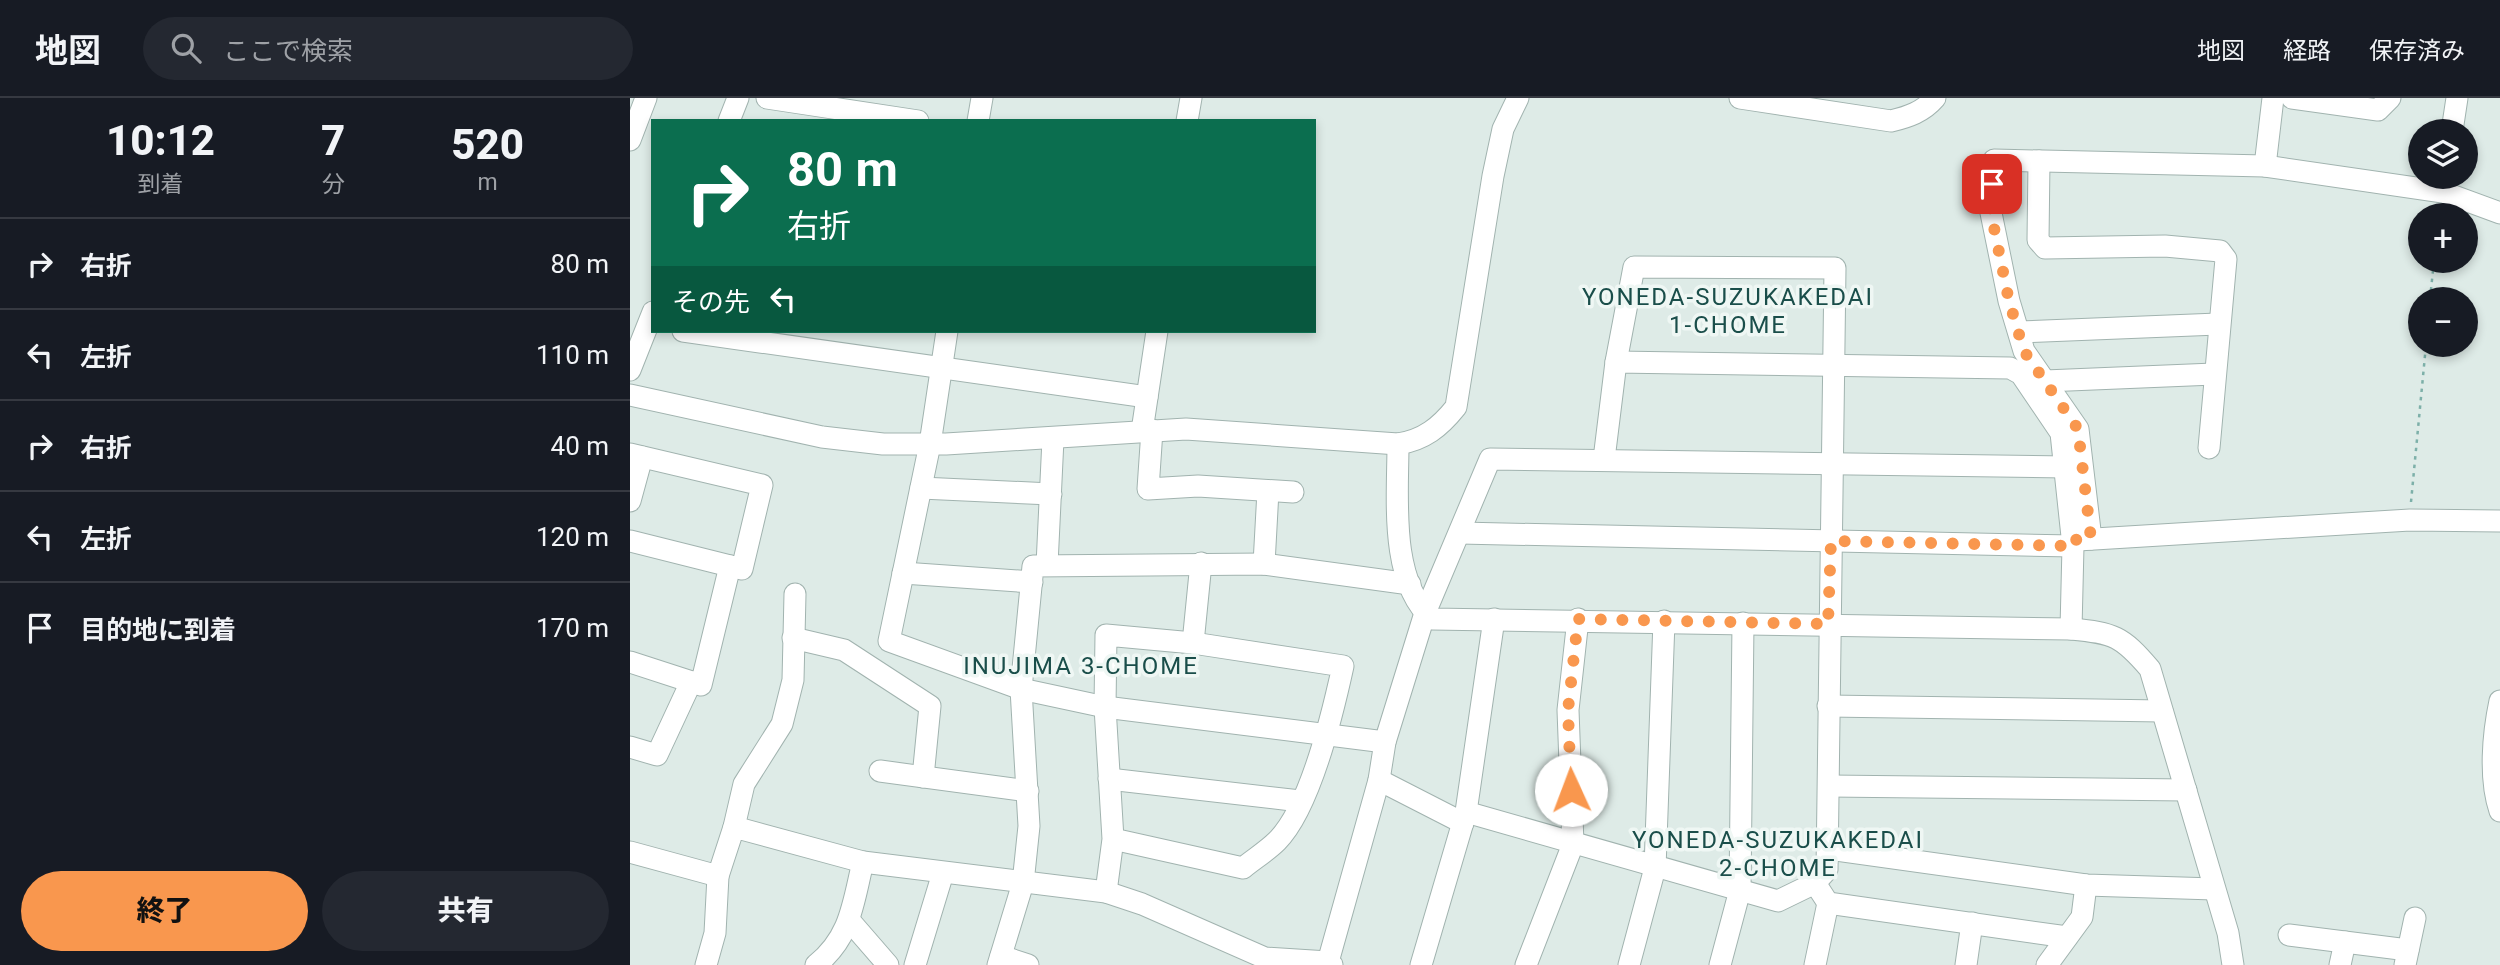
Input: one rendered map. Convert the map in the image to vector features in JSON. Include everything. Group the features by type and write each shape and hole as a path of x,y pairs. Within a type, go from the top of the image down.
{"street":[{"path":"630,140 646,98"},
{"path":"730,119 738,98"},
{"path":"767,98 905,119"},
{"path":"978,119 982,98"},
{"path":"1187,119 1191,98"},
{"path":"630,395 822,437 883,444 1054,439 1186,429 1398,444 1413,442 1441,426 1456,407 1493,176 1503,129 1518,98"},
{"path":"1740,98 1891,121 1909,117 1935,98"},
{"path":"2265,166 2273,98"},
{"path":"2292,98 2378,110 2390,98"},
{"path":"2454,119 2457,98"},
{"path":"2071,629 2079,542 2078,429 2024,351 1990,208 1994,160 2265,166 2408,181"},
{"path":"2039,161 2038,240 2045,248 2165,246 2220,251 2226,259 2218,324 2209,447"},
{"path":"2452,189 2500,213"},
{"path":"1379,780 1464,818 1573,844 1655,869 1778,901 1815,883 1827,870 1828,624 1835,268 1634,267 1616,362 1604,459"},
{"path":"630,370 651,322"},
{"path":"2019,332 2218,324"},
{"path":"697,333 1147,397"},
{"path":"947,333 930,444 890,641 1021,689 1105,706 1385,742"},
{"path":"1157,333 1147,397 1148,489 1198,486 1293,492"},
{"path":"1616,362 2010,368 2021,374 2061,433 2079,542"},
{"path":"2045,381 2214,374"},
{"path":"1047,565 1054,439"},
{"path":"1398,444 1399,549 1418,607 1432,619 1578,619 2071,629 2108,632 2131,646 2150,669 2228,933 2233,965"},
{"path":"630,501 636,455 762,485 742,569 630,541"},
{"path":"734,827 863,862 1106,892 1264,961 1330,963 1379,780 1385,742 1425,613 1490,459 2067,467"},
{"path":"921,488 1051,494"},
{"path":"1264,564 1268,491"},
{"path":"1460,533 1831,541 2079,542 2410,520 2500,520"},
{"path":"1193,643 1201,563"},
{"path":"1028,965 999,961 1023,883 1029,826 1021,689 1033,566 1264,564 1410,584"},
{"path":"630,662 701,685 730,566"},
{"path":"903,573 1031,582"},
{"path":"706,965 715,933 718,876 744,785 782,724 793,680 795,594"},
{"path":"1421,965 1464,818 1494,619"},
{"path":"1525,965 1573,844 1568,710 1578,619"},
{"path":"1629,965 1655,869 1664,621"},
{"path":"1720,965 1740,890 1743,622"},
{"path":"1106,892 1113,839 1105,706 1106,635 1193,643 1343,666 1329,733 1293,820 1278,841 1243,868 1113,839"},
{"path":"793,638 844,650 930,706 923,777"},
{"path":"630,747 656,754 691,682"},
{"path":"2500,701 2495,726 2495,779 2500,811"},
{"path":"1828,706 2162,711"},
{"path":"880,771 1028,791"},
{"path":"1109,779 1300,801"},
{"path":"1829,786 2186,790"},
{"path":"1829,849 2086,885 2214,889"},
{"path":"630,852 718,876"},
{"path":"816,965 835,950 849,920 863,862"},
{"path":"915,965 943,873"},
{"path":"1815,883 1828,903 1815,965"},
{"path":"2047,965 2082,918 2086,885"},
{"path":"1828,903 2067,937"},
{"path":"2289,935 2345,942 2407,957 2415,918"},
{"path":"849,920 888,965"},
{"path":"1966,965 1972,923"},
{"path":"2340,965 2345,942"}],"path":[{"path":"2410,520 2425,357"}],"district":[{"name":"YONEDA-SUZUKAKEDAI 1-CHOME","path":"1728,311"},
{"name":"INUJIMA 3-CHOME","path":"1081,666"},
{"name":"YONEDA-SUZUKAKEDAI 2-CHOME","path":"1778,854"}],"route":[{"path":"1571,790 1568,710 1578,619 1828,624 1831,541 2073,546 2073,540 2091,539 2078,429 2024,351 2009,301 1990,208 1992,184"}]}
